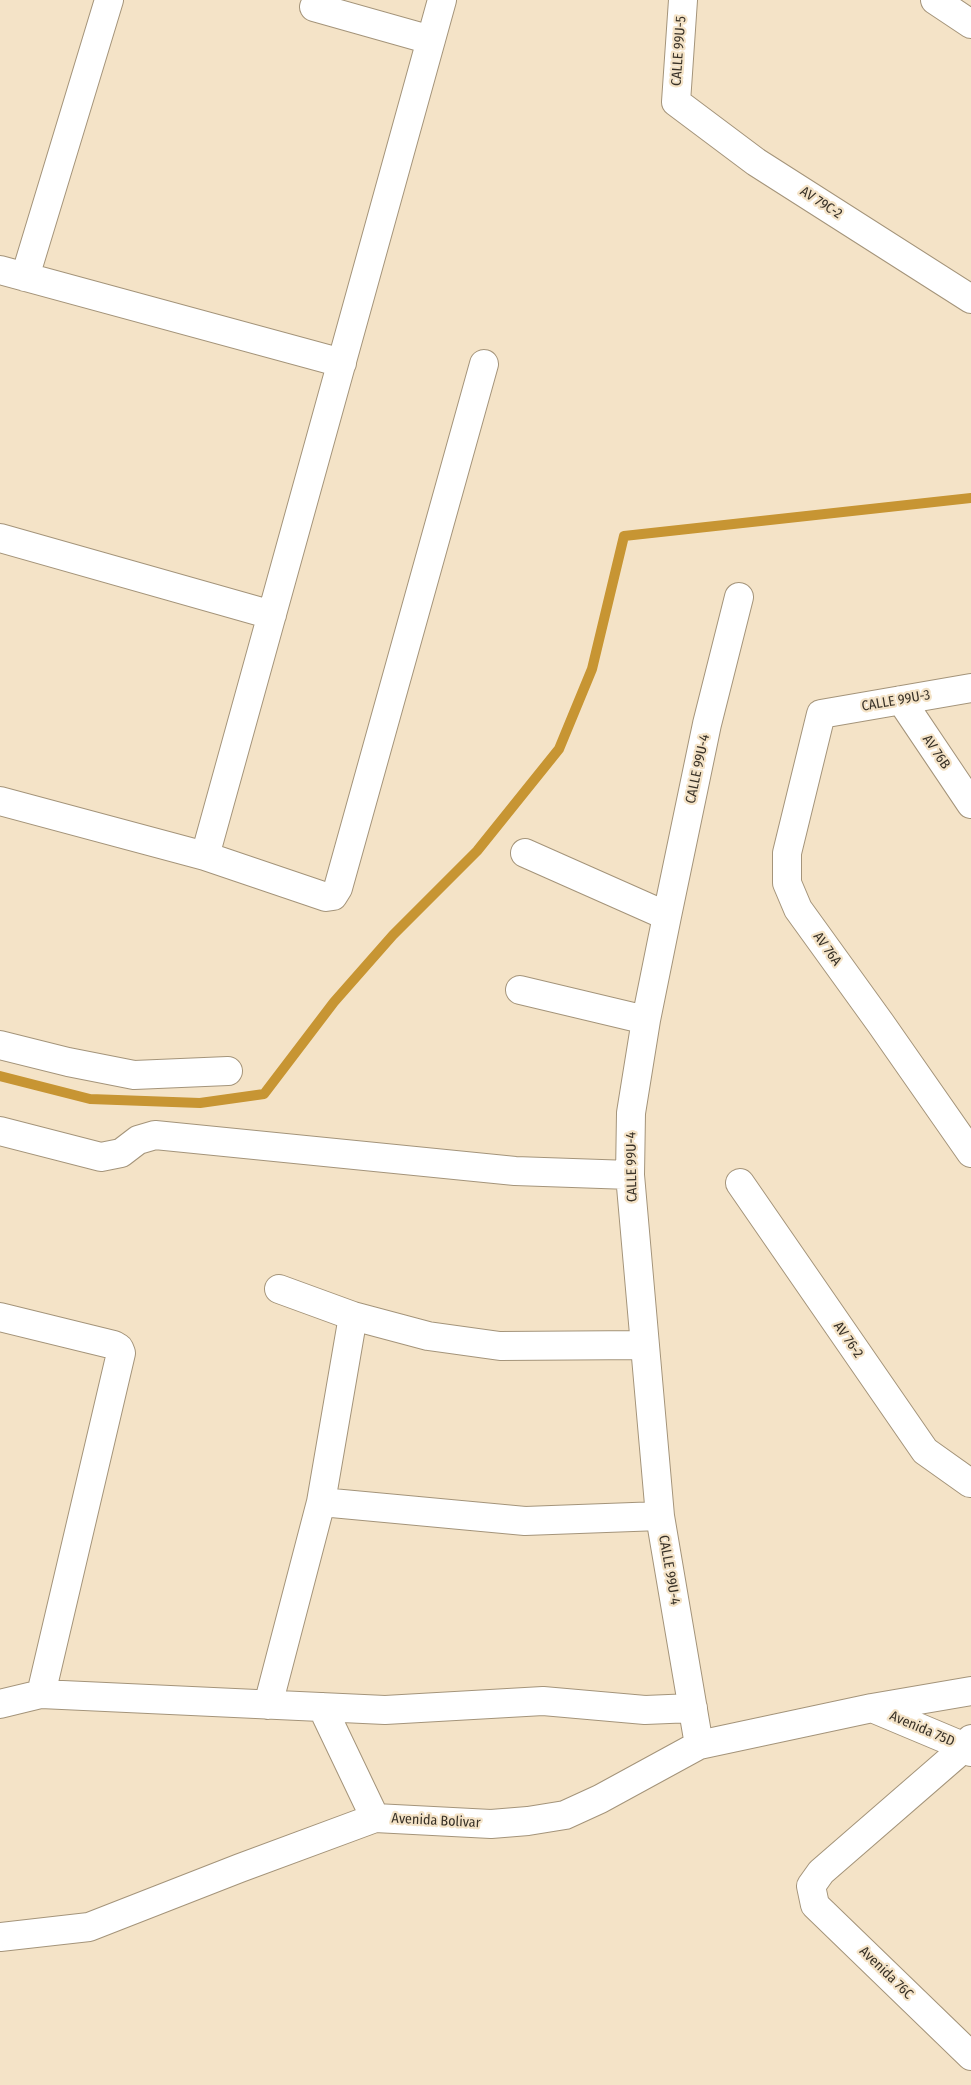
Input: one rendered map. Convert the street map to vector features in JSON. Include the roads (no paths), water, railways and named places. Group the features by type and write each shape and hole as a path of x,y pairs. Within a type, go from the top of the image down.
{"street":[{"path":"109,0 12,274 342,363"},
{"path":"205,856 442,0"},
{"name":"CALLE 99U-5","path":"676,102 683,0"},
{"path":"935,0 971,24"},
{"path":"314,7 431,40"},
{"name":"AV 79C-2","path":"676,102 756,162 971,299"},
{"path":"0,801 205,856 326,898 333,896 338,888 484,364"},
{"path":"0,538 272,615"},
{"name":"CALLE 99U-4","path":"699,1745 660,1516 630,1175 631,1113 646,1020 667,916 708,724 739,597"},
{"name":"CALLE 99U-3","path":"821,714 971,688"},
{"name":"AV 76B","path":"901,700 971,804"},
{"name":"AV 76A","path":"821,714 787,853 787,882 798,909 882,1024 971,1153"},
{"path":"525,853 667,916"},
{"path":"520,990 646,1020"},
{"path":"0,1045 68,1062 134,1075 228,1071"},
{"path":"0,1131 100,1157 121,1153 138,1140 155,1135 515,1171 630,1175"},
{"name":"AV 76-2","path":"740,1183 925,1451 970,1483"},
{"path":"279,1289 353,1316 428,1336 500,1346 645,1345"},
{"path":"268,1705 321,1502 353,1316"},
{"path":"0,1317 114,1345 119,1348 121,1353 41,1694"},
{"path":"321,1502 525,1522 660,1516"},
{"name":"Avenida Bolivar","path":"0,1937 88,1927 375,1818 491,1824 565,1815 600,1799 699,1745 872,1708 971,1692"},
{"path":"0,1704 41,1694 385,1710 543,1701 644,1710 693,1708"},
{"path":"322,1707 375,1818"},
{"name":"Avenida 75D","path":"872,1708 969,1746"},
{"name":"Avenida 76C","path":"969,1746 821,1872 811,1886 814,1905 971,2056"}],"waterway":[{"path":"0,1076 90,1099 200,1103 264,1094 334,1002 393,935 477,851 559,749 592,669 624,536 971,498"}]}
